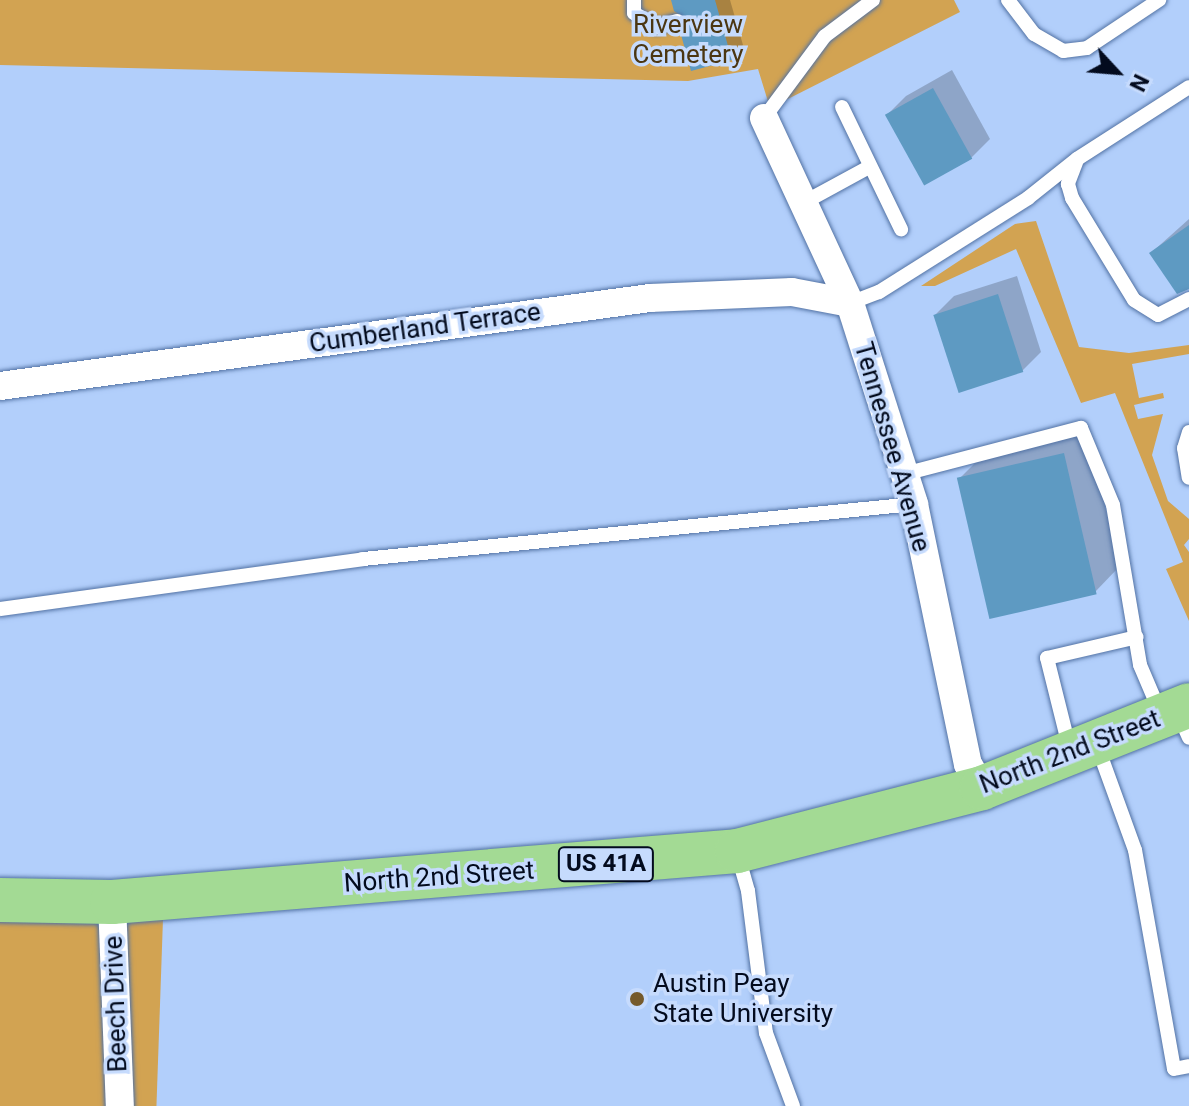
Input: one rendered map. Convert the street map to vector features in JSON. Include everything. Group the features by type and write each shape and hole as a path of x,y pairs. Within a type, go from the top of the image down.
{"main road":[{"name":"North 2nd Street","path":"0,900 112,902 737,851 982,788 1179,717"}],"street":[{"name":"Tennessee Avenue","path":"764,118 850,303 914,504 968,764 982,788"},
{"name":"Cumberland Terrace","path":"0,386 650,298 792,292 850,303"},
{"name":"Beech Drive","path":"112,902 120,1106"}],"lane":[{"path":"634,0 634,13 656,27 677,21"},
{"path":"764,118 825,36 873,0"},
{"path":"1008,0 1034,34 1063,51 1087,48 1159,0"},
{"path":"850,303 879,292 1189,87"},
{"path":"842,107 901,229"},
{"path":"1077,159 1068,184 1072,198 1134,300 1158,315 1189,299"},
{"path":"803,203 869,167"},
{"path":"904,474 1081,428 1113,505 1140,665 1179,717"},
{"path":"1189,432 1184,448 1189,478"},
{"path":"0,609 363,559 914,504"},
{"path":"1137,637 1047,658 1084,749 1135,850 1174,1069 1189,1066"},
{"path":"737,851 748,891 766,1033 793,1106"}],"green space":[{"name":"Riverview Cemetery","path":"0,0 954,0 960,12 770,108 758,69 688,81 0,65"},
{"path":"1036,221 1079,347 1129,353 1189,345 1189,354 1132,364 1139,398 1163,393 1164,398 1134,405 1138,419 1163,414 1152,455 1168,501 1189,519 1189,539 1184,545 1189,552 1189,621 1166,569 1183,562 1115,393 1081,403 1016,249 935,286 921,286 1015,224"},
{"path":"0,887 164,893 156,1106 0,1106"}],"building":[{"path":"671,0 715,0 732,60 691,71 680,31 687,19 674,11"},
{"path":"933,88 972,159 924,186 885,115"},
{"path":"1189,225 1189,289 1177,294 1149,253"},
{"path":"998,294 1023,372 959,393 933,315"},
{"path":"1064,453 1097,594 989,619 957,478"}],"place":[{"name":"Austin Peay State University","path":"637,999"}]}
